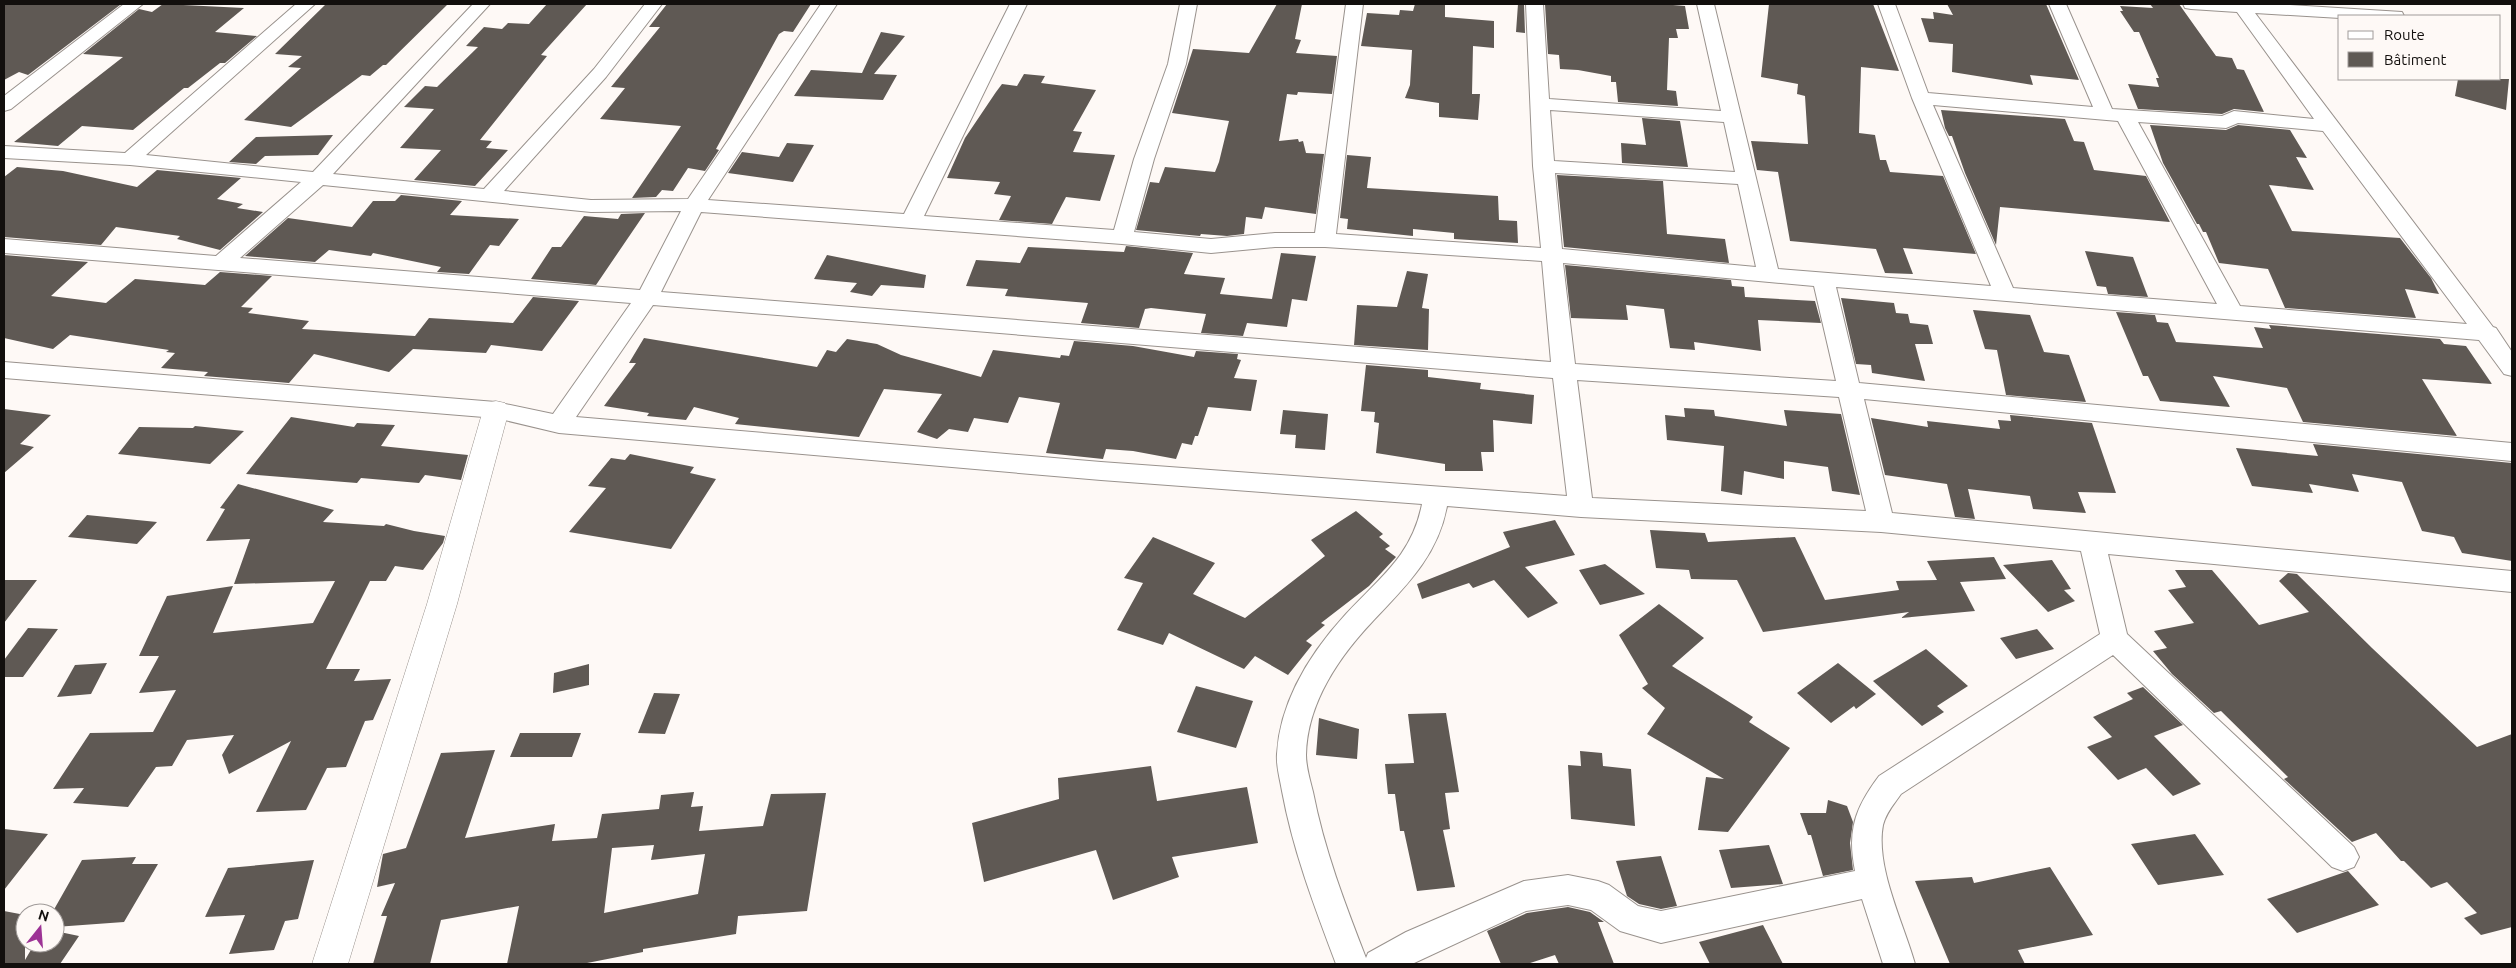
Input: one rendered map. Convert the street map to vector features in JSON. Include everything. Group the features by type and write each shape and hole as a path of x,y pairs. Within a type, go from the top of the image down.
{"street":[{"path":"4,105 134,4"},
{"path":"130,159 306,4"},
{"path":"221,263 316,180 482,4"},
{"path":"490,196 600,73 654,4"},
{"path":"558,424 648,296 694,205 829,4"},
{"path":"910,222 1019,4"},
{"path":"1122,237 1144,159 1177,64 1189,4"},
{"path":"1325,240 1355,4"},
{"path":"1534,4 1543,166 1562,371 1581,507"},
{"path":"1706,4 1770,275"},
{"path":"1886,4 1921,98 2005,294"},
{"path":"2058,4 2105,114"},
{"path":"2191,4 2381,15"},
{"path":"2242,6 2329,126 2488,333 2512,368"},
{"path":"1921,98 2125,116 2226,122 2234,117 2329,126"},
{"path":"1539,104 1733,117"},
{"path":"2125,116 2232,312"},
{"path":"4,152 130,159 316,180 591,206 694,205 1122,237 1211,246 1275,240 1325,240 1552,255 1770,275 2488,333"},
{"path":"1543,166 1748,179"},
{"path":"4,246 648,296 1562,371 1851,390 2512,452"},
{"path":"1823,279 1881,522"},
{"path":"4,370 496,410 558,424 1101,471 1581,507 1881,522 2092,540 2512,582"},
{"path":"330,964 442,604 496,410"},
{"path":"1352,964 1314,864 1299,800 1291,752 1302,703 1322,663 1361,616 1408,568 1419,553 1427,532 1436,496"},
{"path":"2092,540 2115,639 2343,857"},
{"path":"1899,964 1874,882 1866,842 1871,812 1890,785 2115,639"},
{"path":"1380,964 1418,943 1524,896 1568,890 1598,896 1631,920 1661,927 1874,882"}],"building":[{"path":"4,4 120,5 28,75 19,72 4,80"},
{"path":"163,4 244,8 215,32 257,36 225,63 220,63 188,88 184,88 133,130 82,126 58,146 14,142 123,57 83,54 139,9 152,12"},
{"path":"326,4 448,4 386,65 383,65 370,76 362,75 291,127 244,120 301,68 288,67 302,56 275,54"},
{"path":"547,4 587,4 541,55 547,56 480,140 492,141 486,148 508,150 475,186 414,180 441,150 400,148 434,109 404,107 425,86 437,87 478,47 466,46 484,27 502,29 508,23 529,24"},
{"path":"667,4 811,4 793,32 784,31 779,34 716,149 719,150 705,171 688,168 673,191 662,190 656,197 632,198 681,126 600,119 625,88 611,87 660,27 649,27"},
{"path":"1277,4 1302,4 1295,39 1301,40 1296,53 1337,56 1332,94 1298,92 1297,95 1287,94 1279,141 1298,139 1299,142 1303,141 1306,153 1324,154 1316,214 1265,207 1262,219 1246,217 1244,234 1227,236 1201,234 1200,236 1136,230 1150,182 1159,183 1165,167 1215,172 1219,162 1229,121 1172,113 1193,49 1249,53"},
{"path":"1415,4 1445,4 1445,17 1494,21 1494,48 1473,46 1472,94 1480,94 1478,120 1439,117 1439,103 1405,98 1410,85 1412,50 1361,46 1367,13 1399,15 1400,10 1413,11"},
{"path":"1518,4 1524,4 1525,33 1516,32"},
{"path":"1545,4 1661,4 1685,6 1689,29 1676,29 1678,38 1669,38 1667,90 1676,91 1678,106 1618,102 1616,82 1611,82 1611,76 1560,69 1559,55 1548,54"},
{"path":"1769,4 1873,4 1899,71 1861,67 1859,133 1875,135 1880,160 1886,160 1890,172 1943,176 1976,254 1903,248 1913,274 1885,273 1876,249 1790,241 1778,172 1757,170 1751,141 1808,144 1805,96 1797,94 1798,84 1761,77"},
{"path":"1947,4 2046,4 2079,80 2030,75 2033,85 1952,72 1953,44 1929,42 1921,18 1934,19 1933,12 1953,15"},
{"path":"2150,4 2179,4 2216,56 2232,58 2237,69 2244,70 2264,112 2234,109 2222,114 2138,109 2128,84 2159,87 2156,78 2159,78 2139,32 2134,32 2120,11 2123,11 2120,6 2153,8"},
{"path":"881,32 905,36 874,74 897,75 883,100 794,96 811,70 862,73"},
{"path":"1024,74 1045,76 1041,83 1096,90 1073,131 1082,132 1073,152 1115,155 1100,201 1066,197 1052,224 999,220 1011,196 994,194 1000,182 947,178 965,138 996,92 1002,84 1017,86"},
{"path":"2509,79 2506,110 2455,96 2458,80"},
{"path":"1941,110 2065,119 2074,141 2084,142 2094,170 2146,176 2170,222 2000,207 1996,245 1965,173 1952,136 1949,136 1945,128"},
{"path":"1642,118 1680,121 1688,167 1622,163 1621,143 1646,145"},
{"path":"2150,125 2226,130 2238,125 2290,130 2307,158 2296,157 2314,190 2269,185 2292,231 2400,238 2431,278 2439,294 2405,289 2416,318 2285,308 2268,269 2219,263 2206,232 2203,232 2199,224 2197,224 2163,163"},
{"path":"333,135 318,155 265,156 256,164 229,162 256,137"},
{"path":"787,143 814,145 793,182 728,173 742,152 779,157"},
{"path":"1347,155 1371,157 1367,188 1498,196 1499,220 1517,221 1518,243 1454,239 1454,233 1413,229 1413,236 1347,229 1348,219 1340,218"},
{"path":"17,167 63,171 137,187 157,170 241,178 217,199 243,204 237,208 263,212 220,250 177,239 180,236 116,227 101,245 4,237 4,177"},
{"path":"1557,175 1663,181 1667,234 1725,239 1729,263 1564,247"},
{"path":"401,195 462,201 450,215 519,219 499,246 490,245 469,274 437,272 441,267 373,253 371,256 329,250 315,262 245,256 288,218 352,227 373,201 395,201"},
{"path":"645,213 596,285 531,279 552,247 561,247 584,216 618,219 621,214"},
{"path":"1126,246 1193,253 1184,274 1225,278 1220,294 1272,299 1281,253 1316,256 1307,301 1292,299 1287,327 1247,323 1243,336 1201,333 1206,314 1151,308 1145,309 1139,328 1081,323 1088,303 1005,296 1008,289 966,286 976,260 1020,263 1028,247 1124,252"},
{"path":"2085,251 2133,257 2148,297 2108,294 2106,287 2097,286"},
{"path":"4,255 88,262 51,296 106,303 135,279 205,285 220,272 272,276 241,307 253,308 248,313 309,321 302,329 415,336 429,318 513,323 533,297 579,301 542,351 491,345 486,353 413,349 389,372 314,354 289,383 204,376 208,372 161,368 175,353 166,352 169,350 70,335 53,349 4,338"},
{"path":"827,255 926,275 924,288 881,285 872,296 850,292 857,283 814,279"},
{"path":"1565,265 1731,280 1732,286 1744,287 1745,297 1815,301 1821,323 1758,320 1761,351 1694,342 1695,350 1670,348 1664,309 1626,305 1628,320 1571,318"},
{"path":"1407,271 1428,274 1422,308 1429,309 1428,350 1354,345 1357,305 1397,307"},
{"path":"1841,298 1894,303 1896,313 1908,314 1910,323 1928,325 1933,344 1915,344 1925,381 1872,373 1871,365 1856,364"},
{"path":"1973,310 2030,315 2044,352 2069,355 2086,402 2006,395 1997,350 1985,349"},
{"path":"2116,312 2155,315 2157,322 2168,323 2176,342 2263,348 2254,327 2271,329 2269,325 2440,339 2444,344 2466,346 2492,384 2422,379 2457,436 2303,422 2287,388 2213,376 2230,407 2160,401 2148,376 2143,376"},
{"path":"644,338 817,367 827,350 836,352 847,339 877,344 901,355 981,377 993,350 1060,358 1061,355 1069,356 1074,341 1133,346 1194,357 1196,351 1238,354 1237,359 1241,360 1234,378 1257,380 1251,411 1208,407 1198,436 1195,436 1192,445 1182,443 1176,459 1133,451 1106,449 1103,459 1046,453 1060,403 1019,397 1008,423 974,418 968,432 949,429 937,439 917,432 942,394 884,389 859,437 735,424 739,418 694,407 686,420 647,416 649,413 604,406 636,363 629,363"},
{"path":"1366,365 1428,370 1428,377 1481,383 1480,389 1534,395 1532,424 1493,420 1494,452 1481,452 1483,471 1445,471 1445,464 1376,453 1379,423 1374,422 1375,412 1361,411"},
{"path":"1684,408 1714,410 1715,416 1787,426 1784,410 1841,414 1860,495 1832,491 1828,467 1784,461 1784,479 1744,471 1742,495 1721,491 1724,446 1667,440 1665,415 1685,417"},
{"path":"4,409 51,415 20,444 34,447 4,473"},
{"path":"1283,410 1328,414 1325,450 1295,448 1296,435 1280,434"},
{"path":"2010,415 2092,423 2116,493 2078,492 2086,513 2033,509 2030,496 1968,489 1975,519 1955,517 1947,484 1885,475 1871,418 1928,427 1927,421 2000,429 1998,420 2011,421"},
{"path":"291,417 354,427 357,423 395,425 381,446 468,455 461,480 425,475 419,483 361,478 357,483 246,474"},
{"path":"195,426 244,431 210,464 118,454 139,427 193,428"},
{"path":"2313,444 2512,463 2512,561 2462,553 2454,537 2422,531 2402,482 2352,474 2359,492 2309,484 2313,493 2252,486 2236,448 2318,456"},
{"path":"630,454 694,467 690,473 716,479 671,549 569,532 606,488 588,486 611,458 625,460"},
{"path":"238,484 334,510 323,522 384,526 386,524 445,536 443,543 423,570 395,566 386,581 370,581 326,669 360,669 354,681 391,679 373,720 365,721 346,767 327,768 306,810 256,812 291,741 229,774 222,755 234,735 187,740 172,766 156,767 128,807 73,803 84,788 53,789 90,733 153,732 176,690 139,693 159,656 139,656 167,596 233,586 213,633 313,623 335,581 234,584 250,539 206,541 225,509 220,508"},
{"path":"1356,511 1383,534 1379,537 1390,546 1385,549 1396,557 1369,586 1321,623 1325,625 1306,641 1312,645 1288,675 1255,656 1244,669 1169,633 1163,645 1117,630 1143,583 1124,578 1153,537 1215,563 1193,594 1245,618 1325,556 1311,540"},
{"path":"87,515 157,522 137,544 68,537"},
{"path":"1555,520 1575,555 1525,567 1558,603 1528,618 1494,580 1473,588 1469,583 1422,599 1417,584 1510,547 1503,532"},
{"path":"1650,530 1705,533 1708,542 1795,537 1825,600 1899,590 1896,581 1937,580 1927,561 1994,557 2006,579 1960,582 1975,611 1901,618 1909,612 1763,632 1737,580 1691,579 1689,570 1656,568"},
{"path":"2052,560 2071,589 2064,590 2075,601 2048,612 2003,565"},
{"path":"1605,564 1645,594 1600,605 1579,570"},
{"path":"2175,570 2212,570 2259,625 2309,612 2279,581 2288,573 2297,574 2477,747 2512,734 2512,927 2481,935 2464,918 2477,913 2447,882 2431,888 2404,861 2401,861 2376,833 2352,842 2284,779 2288,777 2221,711 2214,713 2172,674 2153,651 2167,648 2154,631 2194,623 2168,590 2186,587"},
{"path":"4,580 37,580 4,623"},
{"path":"1659,604 1704,638 1672,666 1753,717 1749,722 1790,748 1728,832 1698,830 1706,777 1724,779 1647,734 1665,708 1642,688 1648,684 1619,635"},
{"path":"28,628 58,629 23,677 4,677 4,660"},
{"path":"2037,629 2054,649 2016,659 2000,638"},
{"path":"1926,649 1968,686 1937,706 1944,712 1922,726 1873,681"},
{"path":"107,663 91,694 57,697 75,665"},
{"path":"1838,663 1876,694 1856,709 1854,706 1831,723 1797,693"},
{"path":"589,664 589,685 553,693 554,673"},
{"path":"1196,686 1253,701 1236,748 1177,732"},
{"path":"2143,687 2183,725 2154,736 2201,784 2173,796 2146,768 2118,780 2087,747 2112,737 2093,717 2133,699 2127,693"},
{"path":"654,693 680,694 665,734 638,733"},
{"path":"1446,713 1459,792 1445,793 1450,829 1443,830 1455,887 1417,891 1404,831 1400,831 1395,794 1388,794 1385,764 1414,763 1408,714"},
{"path":"1319,718 1359,729 1357,759 1316,755"},
{"path":"520,733 581,733 572,757 510,757"},
{"path":"495,750 465,838 555,824 552,841 597,838 602,814 659,809 661,795 694,792 691,807 703,806 699,831 763,826 771,794 826,793 807,911 738,916 736,934 643,949 643,952 582,964 507,964 519,906 441,920 430,964 373,964 387,916 381,916 395,883 377,887 383,854 406,848 441,753","holes":["654,845 651,860 705,854 698,894 604,913 612,848"]},
{"path":"1580,751 1602,753 1603,766 1631,769 1635,826 1571,819 1568,765 1581,766"},
{"path":"1151,766 1157,801 1247,787 1258,843 1172,857 1179,877 1113,900 1096,850 984,882 972,823 1059,799 1058,778"},
{"path":"1828,800 1847,806 1853,822 1850,843 1853,870 1823,876 1811,835 1808,835 1800,813 1826,813"},
{"path":"4,829 48,834 4,890"},
{"path":"2195,834 2224,875 2158,885 2131,844"},
{"path":"1769,845 1783,884 1731,888 1719,850"},
{"path":"1661,856 1677,906 1661,909 1639,904 1627,896 1616,861"},
{"path":"136,857 132,864 158,864 124,922 65,926 65,903 58,903 82,860"},
{"path":"314,860 298,919 285,921 274,950 229,954 245,915 205,917 228,868"},
{"path":"2050,867 2093,935 2018,950 2025,964 1950,964 1915,881 1972,877 1974,883"},
{"path":"2348,871 2379,905 2297,933 2267,899"},
{"path":"1568,907 1590,912 1604,922 1598,922 1614,964 1559,964 1555,955 1527,964 1501,964 1487,931 1527,913"},
{"path":"4,911 15,913 15,953 25,953 25,960 29,953 65,953 65,933 79,936 60,964 4,964"},
{"path":"1763,925 1783,964 1710,964 1699,942"}]}
